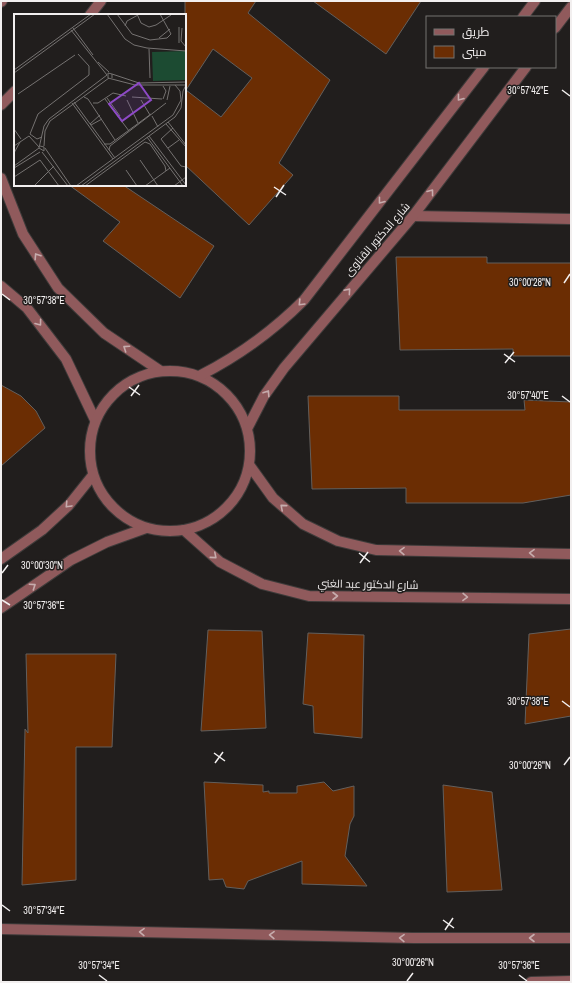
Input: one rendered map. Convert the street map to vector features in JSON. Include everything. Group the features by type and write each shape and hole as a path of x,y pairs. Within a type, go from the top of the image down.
{"street":[{"path":"91,14 101,1"},
{"path":"523,16 535,1"},
{"path":"556,27 571,7"},
{"name":"شارع الدكتور القناوى","path":"201,375 252,346 275,328 304,300 483,68"},
{"name":"شارع الدكتور القناوى","path":"248,427 264,396 284,368 414,216 525,68"},
{"path":"1,105 14,92"},
{"path":"1,178 23,234 58,288 104,333 159,370"},
{"path":"414,216 571,220"},
{"path":"1,286 27,308 66,359 95,420"},
{"path":"159,370 175,370 201,375 223,389 240,409 248,427 251,446 250,466 241,489 227,508 208,523 184,530 146,528 122,517 104,498 92,475 89,447 95,420 110,396 132,379 159,370"},
{"path":"250,466 273,498 303,524 338,541 376,550 571,554"},
{"path":"1,559 42,530 69,505 92,475"},
{"path":"1,608 71,560 107,542 146,528"},
{"name":"شارع الدكتور عبد الغني","path":"184,530 220,562 262,584 309,596 571,598"},
{"path":"1,929 405,938 571,938"},
{"path":"531,982 571,981"}],"building":[{"path":"185,1 256,1 248,13 330,80 279,163 293,175 249,225 186,166","holes":["213,49 252,78 221,117 186,90"]},
{"path":"313,1 421,1 386,54"},
{"path":"70,186 124,186 214,246 180,298 103,241 120,222"},
{"path":"396,257 487,257 487,263 571,263 571,356 513,356 513,349 400,350"},
{"path":"1,385 21,396 36,411 45,428 1,466"},
{"path":"308,396 399,396 399,410 525,410 524,400 571,402 571,495 523,503 406,503 406,488 312,489"},
{"path":"571,629 571,716 525,724 529,634"},
{"path":"208,630 262,631 266,728 201,731"},
{"path":"308,633 364,635 362,738 314,733 313,706 303,704"},
{"path":"26,654 116,654 112,747 76,747 76,880 22,885 25,729 28,733"},
{"path":"204,782 263,785 263,792 269,791 269,793 297,793 297,786 324,782 333,791 354,786 354,816 350,824 345,856 367,886 302,884 302,861 248,881 244,889 226,887 223,879 209,880"},
{"path":"443,785 492,792 502,890 447,892"}]}
